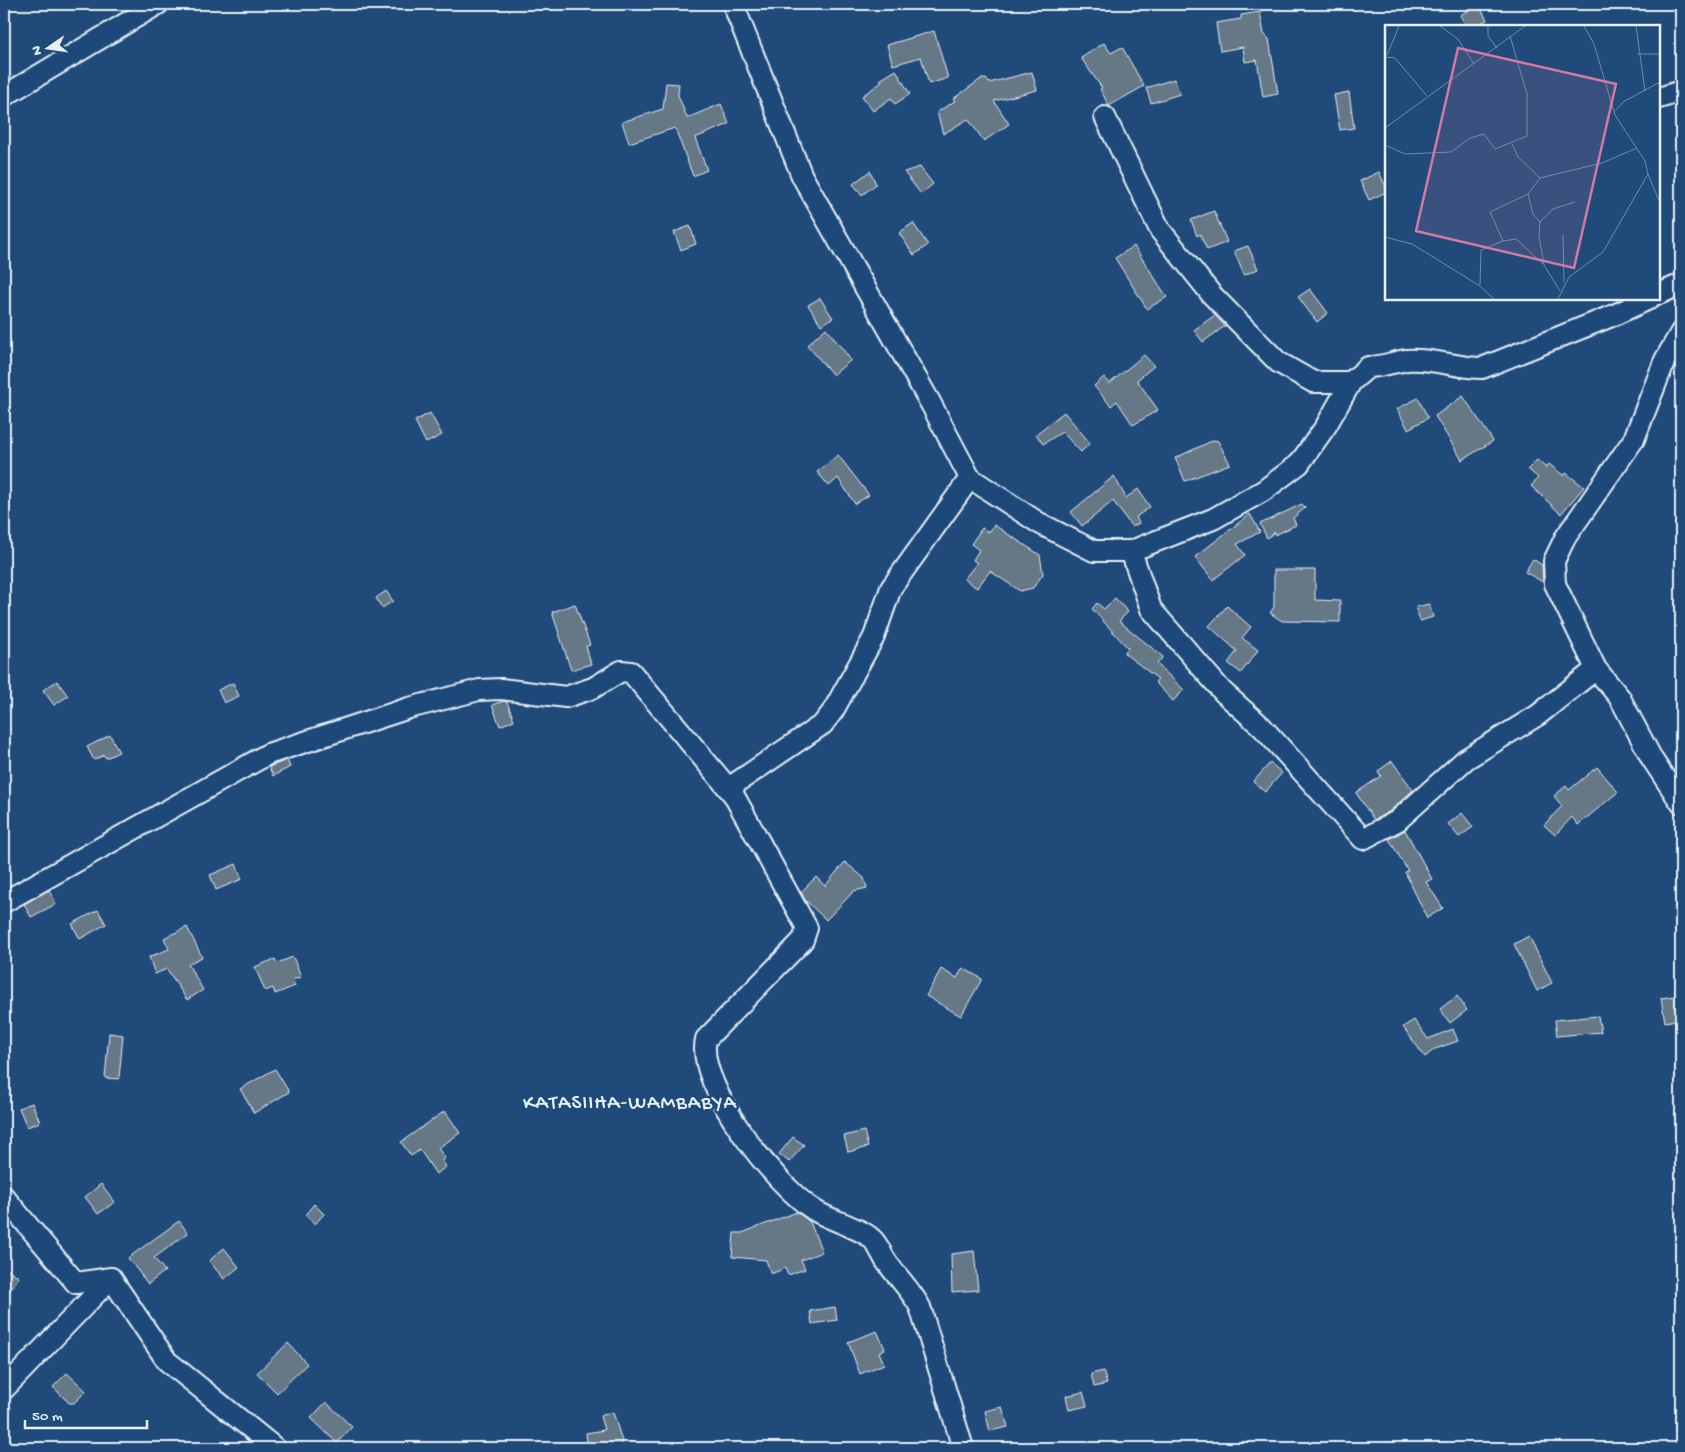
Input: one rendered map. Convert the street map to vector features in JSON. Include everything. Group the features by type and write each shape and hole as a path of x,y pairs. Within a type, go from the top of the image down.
{"street":[{"path":"4,96 158,4"},
{"path":"733,4 802,176 932,404 970,478 1039,523 1094,551 1131,552 1213,519 1263,491 1299,464 1326,426 1351,382 1368,366 1378,367 1407,360 1432,361 1465,368 1482,368 1648,300"},
{"path":"1660,98 1681,91"},
{"path":"1105,117 1160,230 1212,295 1278,362 1313,382 1351,382"},
{"path":"1660,294 1681,284"},
{"path":"1681,332 1665,360 1634,439 1564,538 1554,561 1555,584 1596,669 1620,698 1652,759 1681,803"},
{"path":"732,794 733,785 822,724 833,711 874,637 891,588 970,478"},
{"path":"1131,552 1151,609 1223,692 1262,727 1363,839 1397,821 1466,759 1538,715 1596,669"},
{"path":"4,902 268,754 409,708 479,690 501,689 566,697 593,688 621,670 631,672 732,794 807,928 804,940 706,1039 703,1050 706,1066 728,1114 763,1163 814,1210 872,1238 887,1262 910,1289 920,1307 963,1448"},
{"path":"4,1197 76,1283 111,1278"},
{"path":"4,1389 111,1278"},
{"path":"111,1278 168,1361 276,1448"}],"building":[{"path":"1479,5 1487,20 1478,25 1465,25 1460,15"},
{"path":"1260,12 1264,34 1269,39 1278,94 1263,97 1257,60 1245,62 1243,47 1220,51 1216,23 1241,19 1241,15"},
{"path":"934,31 948,78 929,84 921,57 893,65 887,45"},
{"path":"1104,43 1111,53 1122,47 1144,86 1109,106 1100,89 1102,88 1081,58"},
{"path":"896,70 910,94 895,104 891,98 873,111 862,96 882,82 880,80"},
{"path":"1032,72 1037,90 994,101 1009,124 984,141 968,119 943,134 937,112 955,101 953,99 981,79 986,79 989,83"},
{"path":"1174,79 1180,94 1151,103 1146,88"},
{"path":"666,83 679,84 678,95 687,118 721,104 729,124 695,138 707,170 693,176 675,128 629,143 622,122 663,109"},
{"path":"1349,92 1354,128 1340,130 1334,95"},
{"path":"920,167 933,184 921,194 904,172"},
{"path":"870,171 876,184 862,195 853,184"},
{"path":"1379,172 1385,185 1385,192 1369,200 1360,181"},
{"path":"1214,211 1227,242 1207,250 1200,234 1197,236 1191,220"},
{"path":"913,223 928,245 914,255 899,233"},
{"path":"690,226 696,244 681,250 674,232"},
{"path":"1134,246 1167,297 1147,309 1115,258"},
{"path":"1248,246 1258,269 1244,275 1234,251"},
{"path":"1310,289 1328,313 1317,322 1298,297"},
{"path":"820,298 833,318 821,325 808,305"},
{"path":"1215,315 1225,326 1203,342 1194,330"},
{"path":"826,328 851,360 833,375 807,345"},
{"path":"1144,355 1154,366 1137,380 1158,410 1133,425 1117,401 1111,406 1094,386 1104,377 1109,384"},
{"path":"1463,396 1493,441 1462,460 1435,416"},
{"path":"1418,398 1428,418 1408,429 1397,409"},
{"path":"1064,412 1090,443 1081,452 1062,432 1043,444 1036,434"},
{"path":"430,413 442,435 426,443 415,421"},
{"path":"1214,440 1218,441 1230,464 1185,481 1175,458"},
{"path":"838,455 869,495 855,504 838,478 829,486 817,472"},
{"path":"1537,460 1546,468 1549,464 1564,476 1566,473 1584,487 1561,514 1531,486 1538,478 1528,469"},
{"path":"1114,476 1126,498 1138,489 1150,507 1136,517 1139,523 1132,527 1113,501 1082,526 1071,512"},
{"path":"1302,504 1305,508 1293,518 1296,525 1275,535 1275,532 1267,538 1260,524"},
{"path":"1250,514 1260,532 1237,544 1245,555 1213,580 1195,557"},
{"path":"994,525 1040,555 1043,574 1033,588 1020,591 990,571 977,588 964,579 977,563 973,560 979,550 971,544 982,528 989,532"},
{"path":"1533,559 1542,565 1543,582 1525,572"},
{"path":"1274,570 1315,570 1315,600 1340,601 1340,622 1282,621 1270,613 1274,607"},
{"path":"386,591 393,601 382,608 376,598"},
{"path":"1115,598 1128,612 1119,621 1163,657 1157,664 1184,690 1173,701 1155,682 1158,679 1124,653 1128,648 1092,609 1097,603 1104,609"},
{"path":"575,604 590,645 586,646 591,664 571,670 552,612"},
{"path":"1429,604 1433,617 1420,621 1416,607"},
{"path":"1227,606 1251,627 1242,638 1258,650 1241,673 1228,663 1237,651 1209,626"},
{"path":"57,681 68,696 54,705 43,690"},
{"path":"233,683 239,696 224,703 218,690"},
{"path":"503,701 507,702 514,720 500,726 492,705"},
{"path":"110,735 119,752 106,758 104,755 94,760 87,747"},
{"path":"287,760 290,767 273,776 269,767"},
{"path":"1392,761 1413,790 1390,811 1374,820 1356,793 1381,776 1378,771"},
{"path":"1270,763 1282,773 1265,792 1253,782"},
{"path":"1597,767 1618,792 1578,825 1572,817 1555,835 1544,825 1562,806 1554,796 1566,786 1569,790"},
{"path":"1462,813 1473,827 1459,837 1448,824"},
{"path":"1405,830 1432,879 1426,882 1443,908 1427,918 1405,872 1408,871 1389,839"},
{"path":"845,862 864,878 867,888 854,891 826,920 805,900 801,892 816,877 825,886"},
{"path":"236,864 242,879 216,890 210,875"},
{"path":"49,890 56,904 31,917 24,904"},
{"path":"98,910 106,924 80,939 72,924"},
{"path":"187,927 202,957 188,964 203,990 187,1000 167,969 155,974 149,957 169,949 164,938"},
{"path":"1529,936 1552,983 1537,991 1514,944"},
{"path":"293,957 301,977 292,980 295,986 275,994 273,988 265,991 255,967 275,959 277,963"},
{"path":"963,968 982,979 961,1016 926,996 941,969 957,978"},
{"path":"1681,995 1681,1019 1665,1022 1661,998"},
{"path":"1457,996 1467,1010 1450,1023 1440,1009"},
{"path":"1598,1016 1601,1032 1557,1036 1555,1020"},
{"path":"1414,1020 1428,1039 1453,1029 1458,1041 1435,1049 1425,1057 1403,1027"},
{"path":"109,1033 123,1035 119,1079 105,1078"},
{"path":"275,1069 289,1092 254,1113 240,1089"},
{"path":"32,1103 40,1122 27,1127 19,1108"},
{"path":"445,1111 460,1133 438,1148 445,1158 442,1160 446,1167 436,1174 420,1150 411,1156 401,1142"},
{"path":"864,1131 868,1147 848,1152 844,1136"},
{"path":"793,1137 804,1145 789,1162 779,1154"},
{"path":"101,1184 115,1202 98,1214 85,1197"},
{"path":"314,1204 324,1214 315,1224 305,1215"},
{"path":"797,1212 810,1222 822,1252 801,1260 805,1269 788,1275 785,1268 771,1274 766,1260 732,1257 734,1233 742,1233"},
{"path":"179,1221 188,1233 154,1258 165,1271 148,1284 128,1258"},
{"path":"224,1248 239,1267 224,1279 209,1261"},
{"path":"974,1251 978,1290 952,1292 951,1254"},
{"path":"4,1267 19,1277 4,1299"},
{"path":"835,1307 837,1320 812,1324 810,1311"},
{"path":"877,1331 885,1349 879,1352 884,1364 860,1374 848,1342"},
{"path":"288,1343 307,1364 277,1393 257,1373"},
{"path":"1103,1371 1107,1384 1094,1387 1091,1374"},
{"path":"67,1373 86,1391 74,1403 69,1403 53,1387"},
{"path":"1083,1392 1087,1406 1069,1410 1066,1396"},
{"path":"326,1402 352,1427 337,1443 311,1418"},
{"path":"1002,1407 1008,1427 990,1431 985,1411"},
{"path":"613,1412 624,1448 588,1448 586,1433 604,1430 600,1416"}],"district":[{"name":"KATASIIHA-WAMBABYA","path":"630,1104"}]}
